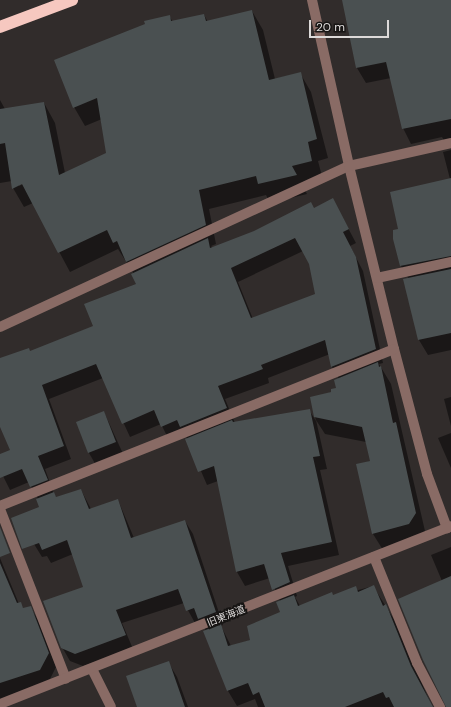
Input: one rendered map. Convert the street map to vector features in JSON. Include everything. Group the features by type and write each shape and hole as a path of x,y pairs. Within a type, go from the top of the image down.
{"highway":[{"path":"0,27 72,0"}],"street":[{"path":"312,0 349,166 394,349 427,474 449,527"},
{"path":"0,327 349,166 451,144"},
{"path":"377,278 451,262"},
{"path":"0,506 394,349"},
{"path":"0,509 66,679"},
{"name":"旧東海道","path":"0,704 449,527"},
{"path":"374,557 418,663 440,707"},
{"path":"92,669 111,707"}],"building":[{"path":"342,0 451,0 451,119 402,129 386,62 356,68"},
{"path":"252,10 269,80 301,72 317,139 308,142 312,161 292,166 297,175 258,184 256,176 199,190 206,225 126,262 117,241 113,243 107,230 58,253 22,184 12,189 5,143 0,144 0,109 44,102 59,175 106,153 97,98 73,108 54,60 145,24 144,21 170,15 171,21 204,14 206,21"},
{"path":"451,178 451,256 400,266 393,239 393,230 398,229 390,192"},
{"path":"333,198 349,229 343,232 356,257 376,349 331,367 325,340 261,365 263,369 218,386 227,408 180,427 177,420 161,427 154,410 122,424 96,364 42,385 64,446 38,456 48,480 30,487 22,469 0,478 0,454 10,450 0,427 0,358 29,348 30,351 93,326 84,304 136,284 131,274 208,238 210,248 254,231 311,202 314,208","holes":["295,238 309,264 315,294 251,318 231,268"]},
{"path":"451,269 451,333 418,340 403,279"},
{"path":"378,362 379,367 381,366 393,423 396,422 416,513 409,524 372,534 356,464 370,461 362,427 314,417 310,397 331,392 331,389 336,388 334,380"},
{"path":"310,409 320,456 313,457 332,542 281,553 290,582 272,590 264,564 236,572 214,466 198,472 185,439 232,420 233,422"},
{"path":"104,411 116,442 88,453 76,422"},
{"path":"81,489 89,509 118,499 131,538 185,520 216,612 198,619 194,608 186,611 178,589 116,610 126,635 75,654 61,648 43,601 83,587 67,540 42,550 39,543 22,549 11,518 39,507 36,499 54,492 56,497"},
{"path":"0,527 10,553 0,557"},
{"path":"0,563 17,603 21,602 23,608 31,606 49,653 40,670 0,683"},
{"path":"451,576 451,707 446,707 423,660 398,599"},
{"path":"374,585 383,606 386,604 411,666 433,707 394,707 389,697 386,698 383,692 345,707 265,707 259,692 253,695 248,683 227,691 203,631 221,624 228,646 250,640 247,626 280,612 276,602 294,595 298,606 332,592 333,595 356,586 358,592"},
{"path":"169,661 185,707 137,707 126,676"}]}
